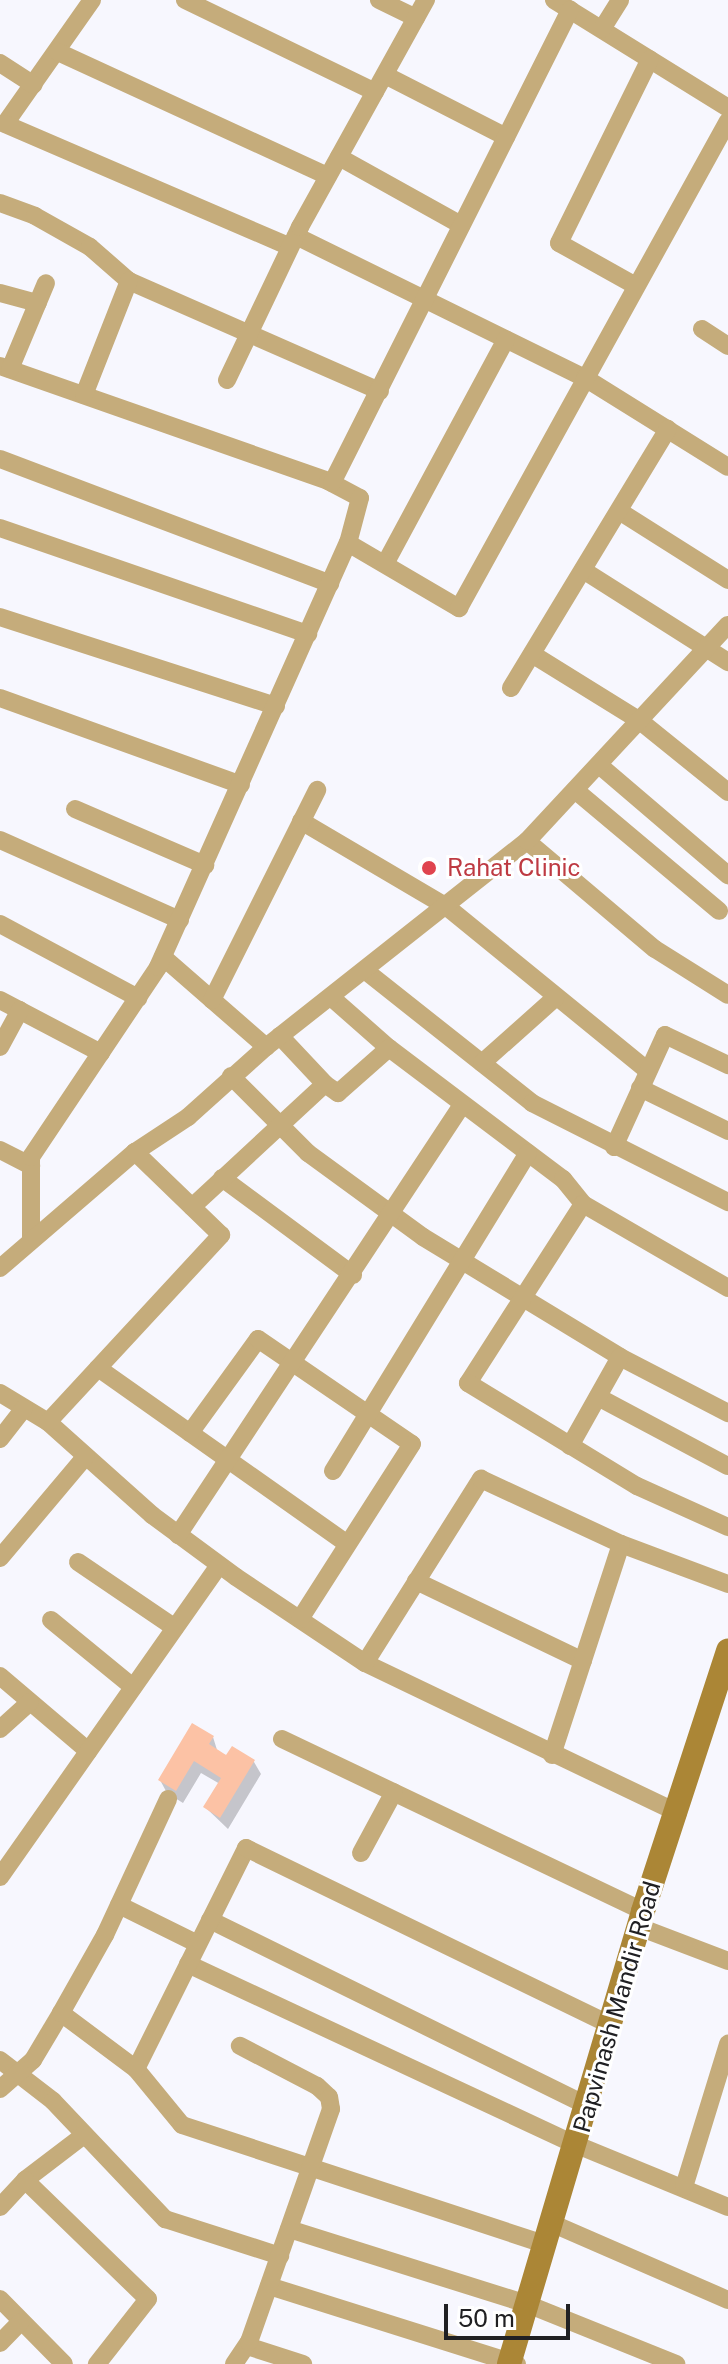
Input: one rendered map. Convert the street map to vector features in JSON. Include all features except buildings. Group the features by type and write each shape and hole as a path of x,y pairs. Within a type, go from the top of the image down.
{"street":[{"path":"92,0 5,124 423,299 585,378 728,467"},
{"path":"185,0 215,6 380,83 506,137"},
{"path":"379,0 416,18"},
{"path":"227,380 293,242 426,0"},
{"path":"602,29 620,0"},
{"path":"332,483 506,137 562,5 728,108"},
{"path":"58,52 328,176"},
{"path":"636,286 559,243 650,59"},
{"path":"0,63 34,85"},
{"path":"348,543 459,608 728,121"},
{"path":"339,157 461,225"},
{"path":"0,203 35,216 90,247 129,281 380,391"},
{"path":"84,395 129,281"},
{"path":"31,1240 31,1157 163,957 348,543 360,498 332,483 5,368 46,283"},
{"path":"0,293 38,303"},
{"path":"702,329 728,346"},
{"path":"385,564 506,339"},
{"path":"511,688 668,429"},
{"path":"0,459 330,584"},
{"path":"619,511 728,580"},
{"path":"0,528 308,634"},
{"path":"583,570 728,662"},
{"path":"0,617 276,706"},
{"path":"0,1268 135,1152 188,1117 231,1076 367,972 527,841 710,648 728,625"},
{"path":"532,654 640,721 728,792"},
{"path":"0,698 241,785"},
{"path":"599,765 728,875"},
{"path":"212,1000 317,790"},
{"path":"575,790 719,911"},
{"path":"75,809 205,865"},
{"path":"301,821 447,907 555,998 644,1080 728,1131"},
{"path":"0,840 180,920"},
{"path":"527,841 655,949 728,995"},
{"path":"0,924 138,998"},
{"path":"163,957 212,1000 273,1042 338,1093 389,1048"},
{"path":"367,972 532,1103 728,1202"},
{"path":"332,998 389,1048 563,1179 583,1204 728,1288"},
{"path":"482,1063 555,998"},
{"path":"0,1000 101,1053"},
{"path":"0,1047 20,1010"},
{"path":"614,1147 665,1035 728,1065"},
{"path":"231,1076 308,1153 391,1214 620,1357 728,1413"},
{"path":"192,1207 325,1084"},
{"path":"178,1535 353,1275 462,1105"},
{"path":"0,1150 31,1166"},
{"path":"48,1422 221,1235 135,1152"},
{"path":"333,1471 528,1153"},
{"path":"222,1178 353,1275"},
{"path":"583,1204 520,1297 468,1383 646,1491 728,1527"},
{"path":"190,1433 258,1339 296,1361 412,1444 345,1542 300,1619"},
{"path":"570,1446 620,1357"},
{"path":"98,1368 345,1542"},
{"path":"0,1393 48,1422 178,1535 365,1663 678,1813"},
{"path":"598,1397 728,1466"},
{"path":"0,1439 24,1408"},
{"path":"0,1558 86,1456"},
{"path":"365,1663 481,1479 621,1544 728,1584"},
{"path":"552,1755 621,1544"},
{"path":"78,1562 175,1628"},
{"path":"1,1872 219,1565"},
{"path":"416,1581 583,1661"},
{"path":"51,1620 133,1687"},
{"name":"Papvinash Mandir Road","path":"512,2363 527,2304 613,2026 641,1919 678,1813 728,1651"},
{"path":"0,1676 88,1751"},
{"path":"0,1729 30,1702"},
{"path":"282,1739 394,1792 728,1961"},
{"path":"361,1853 394,1792"},
{"path":"0,2089 19,2076 61,2013 119,1905 168,1799"},
{"path":"136,2069 246,1848 613,2026"},
{"path":"119,1905 198,1944"},
{"path":"210,1920 588,2106"},
{"path":"188,1964 577,2145 728,2207"},
{"path":"61,2013 136,2069 182,2125 310,2170 548,2234 728,2300"},
{"path":"684,2187 722,2087 728,2044"},
{"path":"234,2364 247,2346 331,2109 329,2097 240,2046"},
{"path":"0,2060 53,2101 165,2219 280,2256"},
{"path":"0,2207 25,2180 84,2135"},
{"path":"25,2180 148,2299 97,2364"},
{"path":"289,2229 527,2304 676,2364"},
{"path":"269,2286 512,2363"},
{"path":"0,2299 64,2364"},
{"path":"0,2343 20,2322"},
{"path":"247,2346 303,2364"}],"place":[{"name":"Rahat Clinic","path":"429,868"}]}
